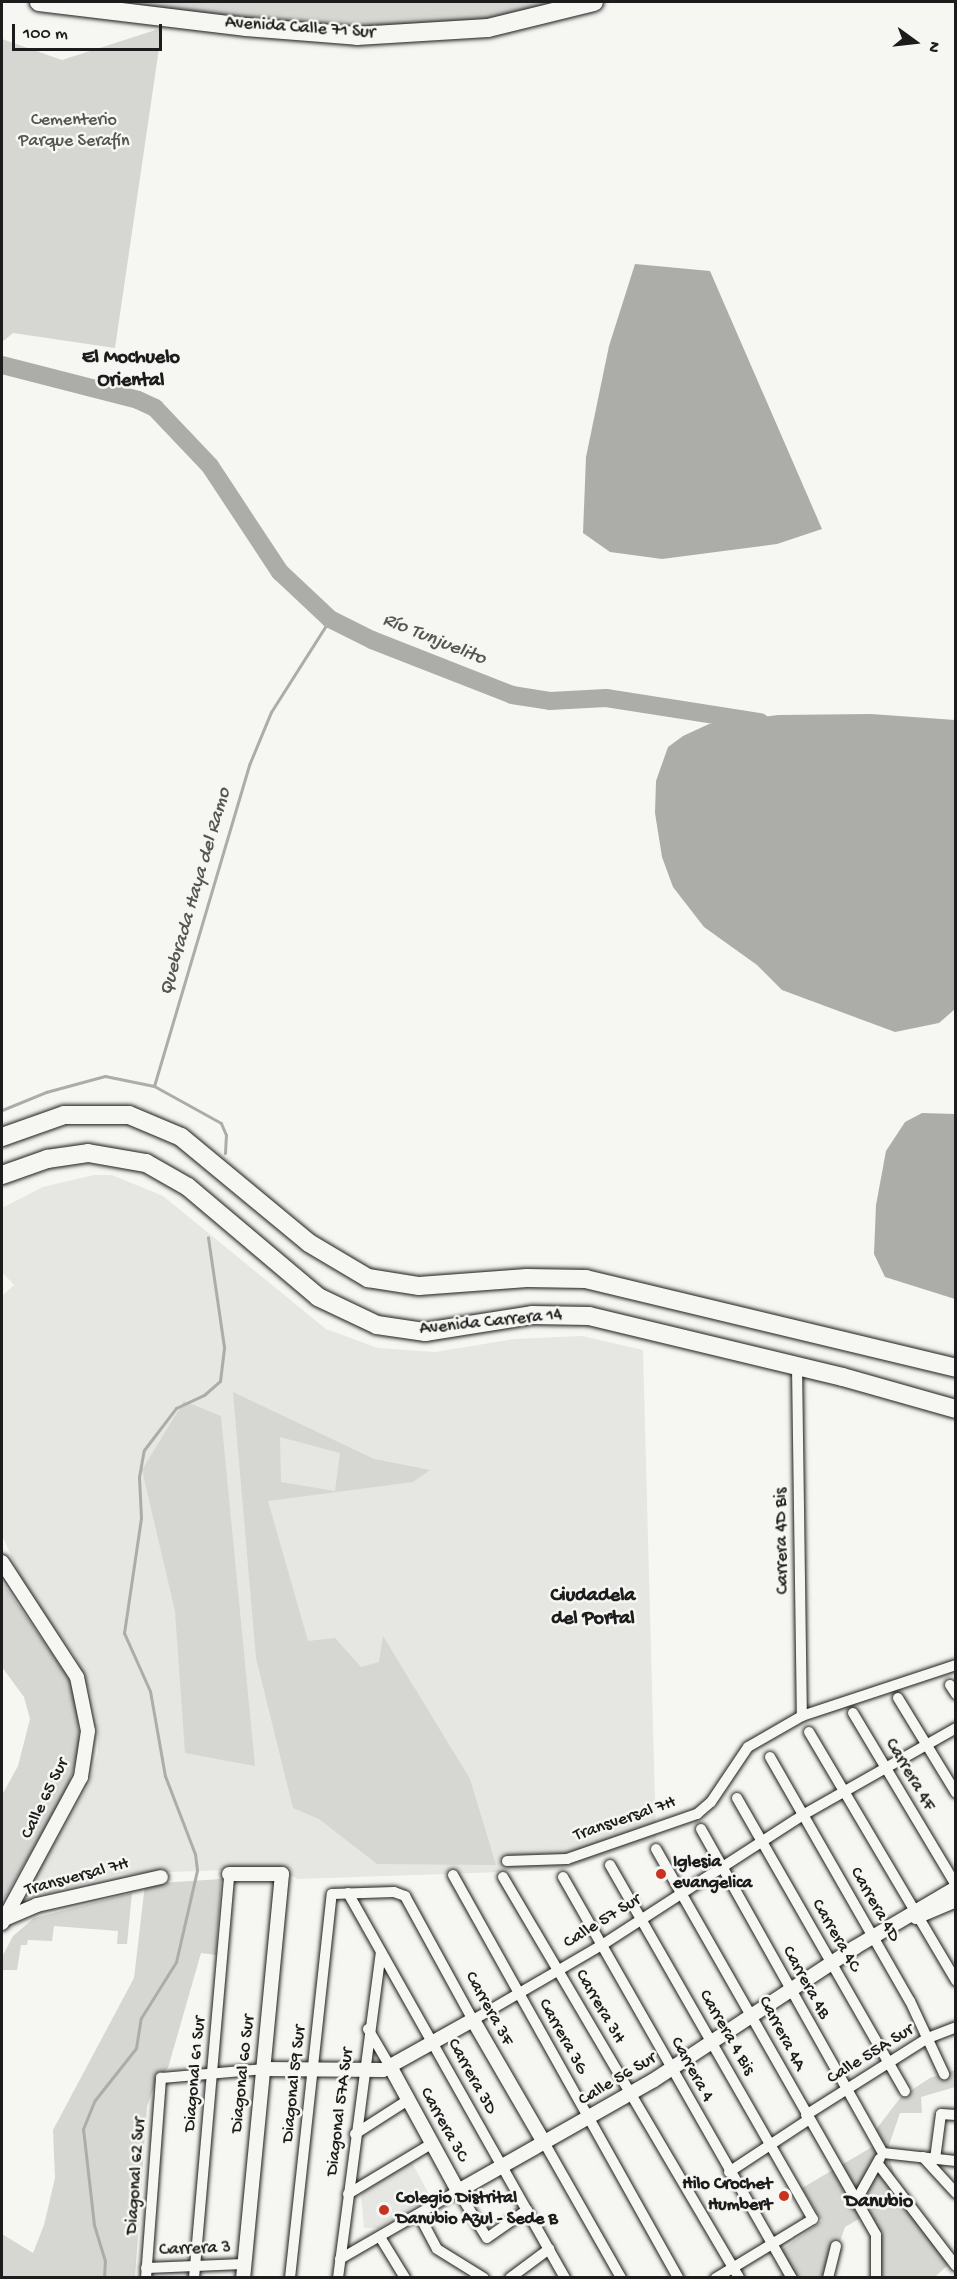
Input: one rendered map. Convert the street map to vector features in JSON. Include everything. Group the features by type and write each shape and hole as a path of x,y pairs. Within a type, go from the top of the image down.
{"main road":[{"name":"Avenida Calle 71 Sur","path":"39,2 357,36 488,28 594,2"},
{"path":"2,1137 64,1115 129,1115 181,1137 309,1244 368,1278 419,1286 527,1278 594,1280 956,1368"},
{"name":"Avenida Carrera 14","path":"5,1175 47,1159 88,1153 146,1163 188,1187 318,1297 377,1325 425,1332 532,1315 572,1314 797,1366 956,1409"}],"street":[{"name":"Carrera 4D Bis","path":"797,1366 802,1716"},
{"name":"Calle 65 Sur","path":"2,1562 77,1677 88,1731 81,1777 2,1921"},
{"name":"Transversal 7H","path":"507,1861 567,1859 697,1814 711,1802 748,1747 802,1716 956,1665"},
{"path":"898,1698 956,1792"},
{"name":"Carrera 4F","path":"853,1713 956,1886"},
{"name":"Calle 57 Sur","path":"391,2068 602,1945 723,1869 803,1815 956,1728"},
{"path":"809,1732 913,1916 956,1981"},
{"name":"Carrera 4D","path":"770,1757 874,1937 928,2038 944,2074"},
{"name":"Carrera 4C","path":"737,1798 905,2091"},
{"name":"Carrera 4B","path":"701,1829 883,2153"},
{"name":"Carrera 4A","path":"656,1850 753,2017 855,2203 876,2235 876,2277"},
{"name":"Carrera 4 Bis","path":"610,1865 813,2219 771,2245"},
{"name":"Diagonal 60 Sur","path":"229,1874 282,1874 244,2274"},
{"name":"Diagonal 61 Sur","path":"194,2272 214,2073 229,1874"},
{"name":"Carrera 3G","path":"453,1875 678,2277"},
{"name":"Carrera 4","path":"563,1876 729,2172 792,2277"},
{"name":"Transversal 7H","path":"2,1921 37,1905 161,1877"},
{"name":"Carrera 3H","path":"503,1877 736,2272"},
{"name":"Calle 56 Sur","path":"340,2259 631,2094 753,2017 831,1962 913,1916 956,1886"},
{"name":"Diagonal 59 Sur","path":"290,2277 332,1893 348,1893"},
{"name":"Carrera 3F","path":"348,1893 400,1893 545,2144"},
{"name":"Carrera 3D","path":"348,1893 565,2277"},
{"name":"Calle 56 Sur","path":"913,1916 956,1900"},
{"name":"Diagonal 57A Sur","path":"340,2275 340,2259 368,2029 381,1952"},
{"name":"Calle 55A Sur","path":"729,2172 846,2090 928,2038 956,2026"},
{"name":"Carrera 3C","path":"368,2029 458,2191 487,2238 527,2210"},
{"path":"214,2073 263,2069 363,2071 391,2068"},
{"name":"Diagonal 62 Sur","path":"146,2273 161,2078 214,2073"},
{"path":"356,2134 408,2100"},
{"path":"929,2158 941,2114 956,2115"},
{"path":"348,2194 433,2143"},
{"path":"545,2144 621,2277"},
{"path":"855,2203 883,2153 956,2161"},
{"path":"929,2158 956,2193"},
{"path":"878,2164 956,2266"},
{"path":"419,2215 437,2249 484,2277"},
{"path":"380,2237 405,2277"},
{"path":"716,2277 736,2272 771,2245"},
{"path":"828,2277 836,2246"},
{"path":"510,2277 549,2249"},
{"name":"Carrera 3","path":"146,2273 244,2274"}],"shaded area":[{"path":"635,264 710,271 822,529 777,544 662,559 610,552 583,533 586,457 609,346"},
{"path":"871,714 955,720 955,1009 939,1023 895,1032 782,990 757,965 704,927 673,887 662,857 655,813 656,781 668,747 683,736 709,724 778,715"},
{"path":"922,1113 955,1114 955,1299 885,1277 874,1254 876,1205 886,1151 905,1122"},
{"path":"94,1175 112,1175 163,1196 326,1329 378,1348 435,1352 514,1339 582,1336 643,1350 656,1839 563,1870 298,1879 276,1868 120,1874 46,1894 29,1888 90,1782 98,1752 98,1728 92,1696 75,1656 26,1590 2,1535 2,1296 14,1285 2,1272 2,1208 43,1187"},
{"name":"Colegio Distrital Danubio Azul - Sede B","path":"411,2161 430,2196 378,2228 364,2228 361,2194"}],"green space":[{"path":"107,2 577,2 503,18 355,30 294,26"},
{"name":"Cementerio Parque Serafín","path":"162,28 115,348 13,333 2,342 2,39 62,60"},
{"path":"233,1392 374,1459 430,1470 413,1482 268,1501 308,1641 335,1638 361,1667 379,1662 383,1636 470,1779 496,1865 377,1864 319,1819 293,1808 256,1658","holes":["280,1437 340,1453 335,1491 281,1482"]},
{"path":"184,1401 221,1416 255,1766 185,1753 175,1611 142,1470"},
{"path":"2,1582 68,1677 76,1700 80,1746 67,1790 2,1902 2,1795 18,1766 30,1719 24,1697 2,1667"},
{"path":"221,1879 216,1955 201,1953 168,2068 158,2077 147,2106 135,2277 2,2278 2,2234 33,2253 44,2225 55,2178 53,2130 134,1978 145,1884"},
{"path":"132,1893 127,1944 117,1944 118,1931 54,1926 52,1941 28,1940 27,1945 21,1945 17,1970 2,1970 2,1957 13,1936 34,1918"},
{"path":"955,2070 955,2087 921,2097 922,2113 900,2113 887,2151 905,2206 951,2262 935,2277 881,2277 879,2232 864,2216 845,2227 828,2277 776,2278 789,2268 780,2251 822,2221 802,2188 879,2143 874,2132 901,2097 930,2078"}],"waterway":[{"name":"Río Tunjuelito","path":"2,365 138,400 155,408 210,466 280,572 330,619 372,640 512,695 550,701 606,698 760,722"},
{"name":"Quebrada Haya del Ramo","path":"225,1153 226,1135 221,1123 154,1086 249,765 271,712 330,619"},
{"path":"2,1110 46,1092 105,1076 154,1086"},
{"name":"Quebrada Haya del Ramo","path":"104,2278 105,2261 94,2225 83,2129 95,2100 136,2048 141,2018 176,1962 197,1870 195,1854 165,1776 150,1691 124,1633 141,1518 139,1477 144,1450 176,1408 204,1395 220,1381 224,1347 208,1237"}],"place":[{"name":"Iglesia evangelica","path":"661,1874"},
{"name":"Hilo Crochet Humbert","path":"784,2196"},
{"name":"Colegio Distrital Danubio Azul - Sede B","path":"384,2210"}],"district":[{"name":"El Mochuelo Oriental","path":"131,370"},
{"name":"Ciudadela del Portal","path":"593,1608"},
{"name":"Danubio","path":"879,2202"}]}
